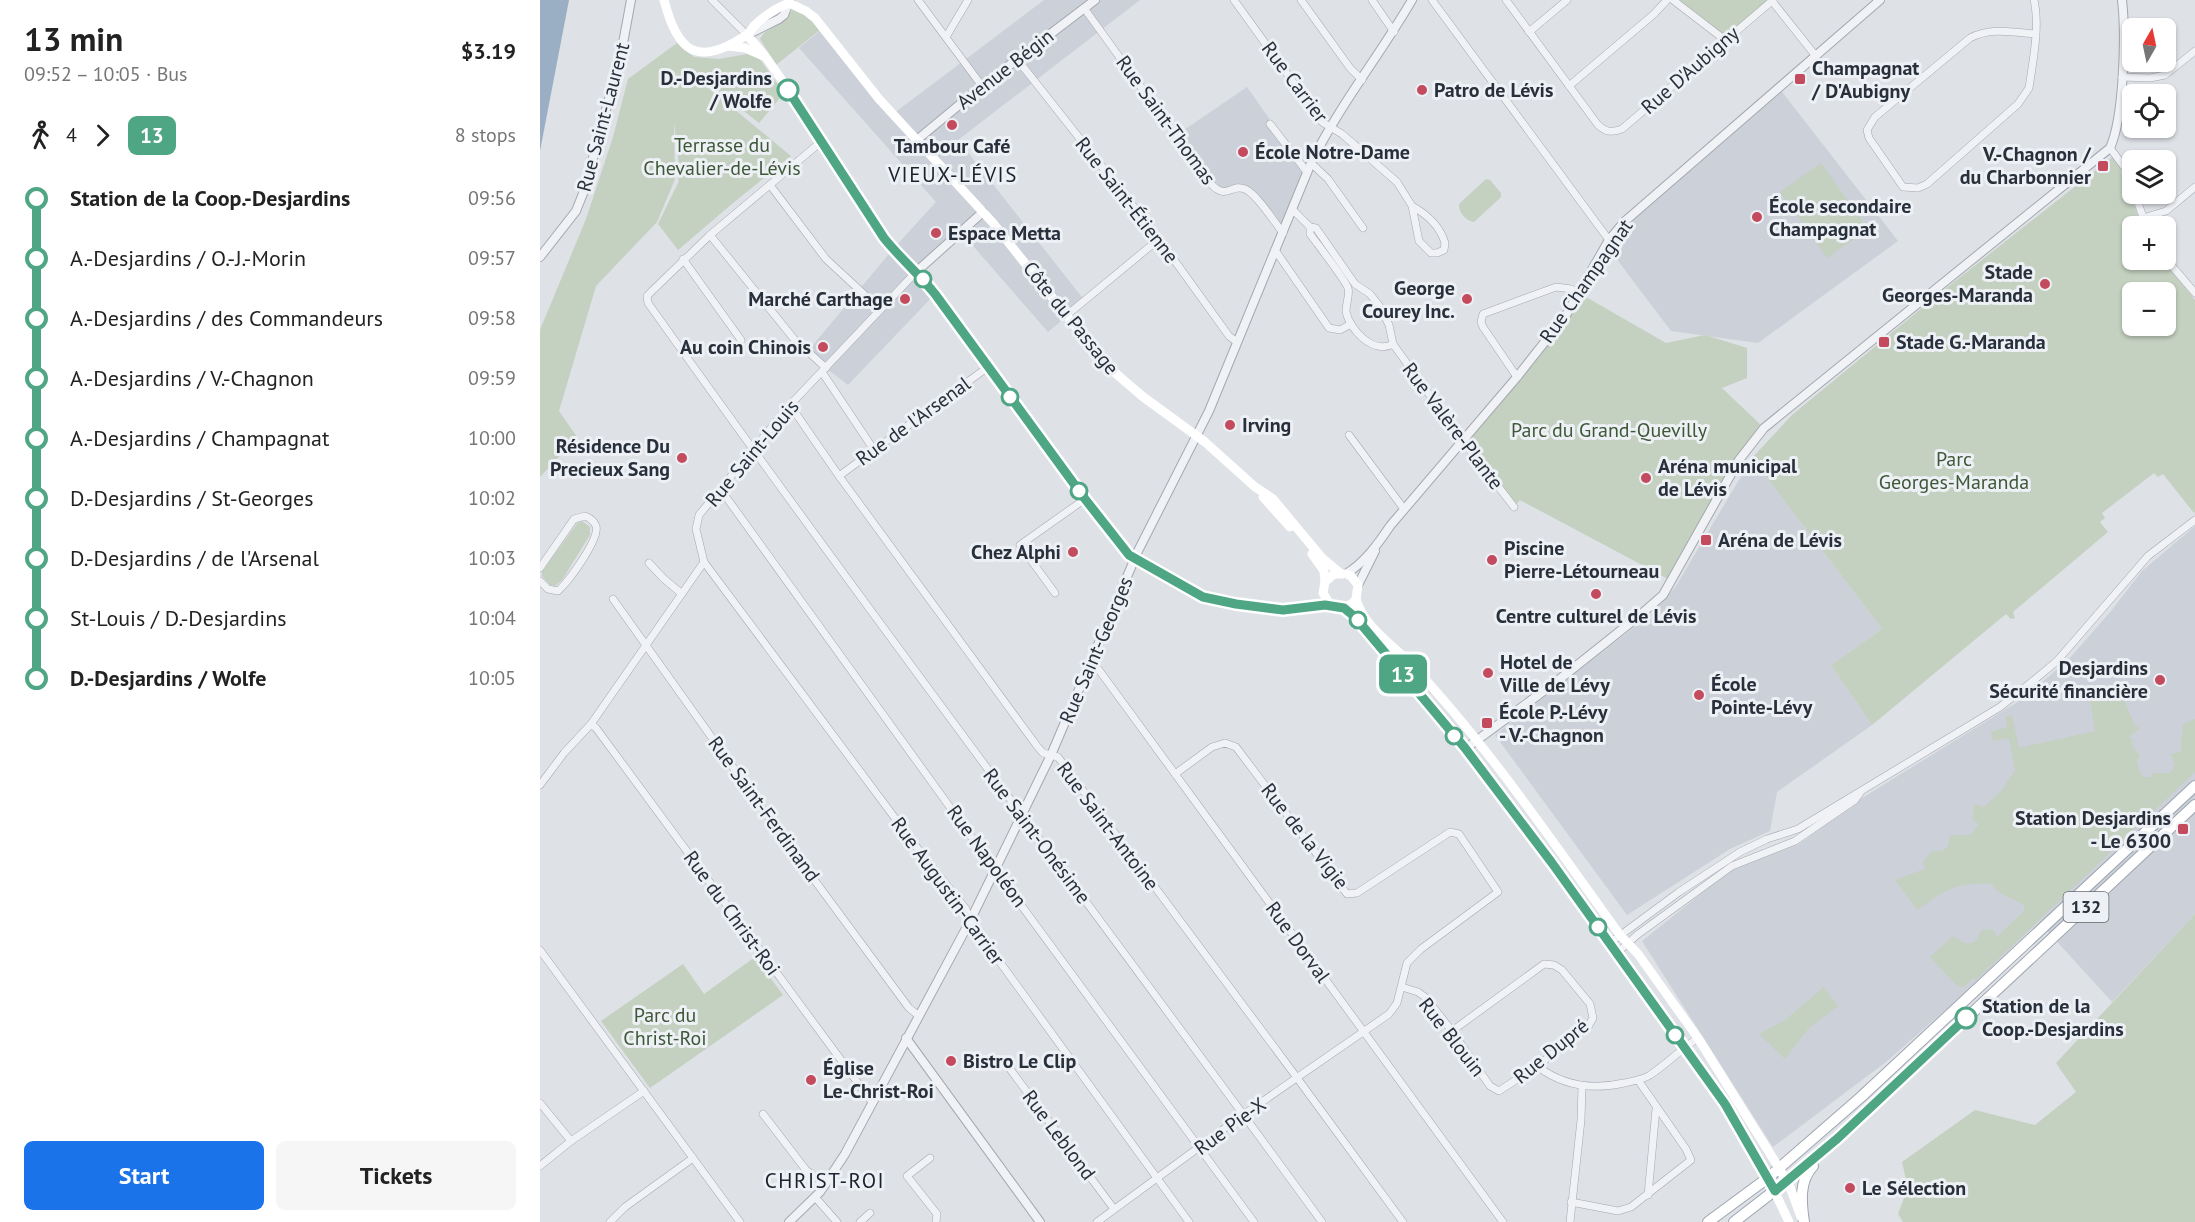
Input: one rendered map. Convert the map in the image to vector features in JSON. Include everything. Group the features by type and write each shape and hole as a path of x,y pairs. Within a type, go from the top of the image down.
{"main road":[{"path":"664,0 674,31 683,45 689,49 704,52 725,46 747,35 771,12 789,1"},
{"name":"Côte du Passage","path":"789,1 815,18 879,99 983,212 1110,369 1142,396 1197,436 1254,486"},
{"path":"747,35 765,57 822,141 884,238 935,294 1124,550 1203,597 1236,604 1283,610 1309,606 1344,608 1356,598"},
{"path":"725,46 745,48 765,57"},
{"path":"1254,486 1280,505 1322,558 1355,580 1358,585 1356,598 1361,611 1421,674 1476,740 1620,935 1629,943 1698,1038 1779,1168 1804,1222"},
{"path":"1254,486 1324,571 1323,593 1331,606"},
{"path":"1325,582 1329,577 1343,573"},
{"path":"1344,608 1373,637 1465,748 1552,863 1725,1104 1769,1178 1790,1222"},
{"name":"132","path":"1708,1222 1769,1178 1861,1097 2195,786"},
{"name":"132","path":"1734,1222 1787,1182 1838,1138 2195,805"},
{"path":"1804,1222 1802,1199 1804,1179 1809,1170 1838,1138"}],"street":[{"name":"Rue Saint-Laurent","path":"540,257 576,211 584,191 621,54 631,0"},
{"path":"712,0 747,35"},
{"path":"918,0 982,86"},
{"path":"946,37 968,0"},
{"name":"Avenue Bégin","path":"918,139 982,86 1095,0"},
{"name":"Rue Carrier","path":"1234,0 1322,122 1342,134 1397,182 1412,206 1419,241 1431,253 1441,252 1445,243 1439,230 1428,215 1412,206"},
{"path":"1301,0 1350,68 1362,80"},
{"path":"1372,0 1394,32"},
{"name":"Rue Saint-Georges","path":"789,1222 826,1184 845,1154 996,871 1092,663 1135,558 1167,491 1197,436 1311,163 1412,0"},
{"path":"1432,0 1609,240"},
{"path":"1506,0 1569,86 1654,14 1667,0"},
{"path":"1529,32 1567,0"},
{"path":"1673,0 1725,40"},
{"name":"Rue D'Aubigny","path":"1569,86 1605,131 1622,129 1773,0 1815,55"},
{"name":"Rue Champagnat","path":"1358,585 1377,545 1404,509 1517,377 1566,315 1609,240 1638,208 1880,0"},
{"path":"2034,0 2037,12 2035,34 2029,88 2018,104 1927,184 1918,188 1903,187 1869,138 1867,130 1875,117 1970,38 1992,31 2035,34"},
{"path":"1465,748 1584,659 1662,595 1739,460 1764,428 2110,148 2115,133 2122,77 2122,0"},
{"name":"Rue Saint-Thomas","path":"1084,8 1211,184 1223,192 1239,188 1250,192 1283,233"},
{"path":"2122,77 2150,78 2165,75 2195,51"},
{"name":"Rue Saint-Étienne","path":"1017,59 1158,239 1229,336 1237,342"},
{"path":"1270,124 1307,172"},
{"path":"741,340 683,259 822,141"},
{"path":"2110,148 2122,164"},
{"path":"1311,163 1328,179 1363,228"},
{"path":"770,185 826,258 880,309"},
{"path":"2150,216 2166,211 2195,187"},
{"name":"Rue Valère-Plante","path":"1293,210 1310,227 1316,228 1355,284 1370,294 1385,316 1393,344 1462,440 1514,507"},
{"name":"Rue Saint-Louis","path":"704,562 696,529 699,515 790,405 916,272 983,212"},
{"name":"Rue Valère-Plante","path":"1310,227 1310,234 1348,288"},
{"path":"710,235 794,339 824,370 874,450"},
{"path":"1067,315 1158,239"},
{"path":"1275,250 1280,254 1320,319 1329,328 1340,330 1351,324 1346,313 1348,288 1355,284"},
{"name":"Rue Saint-Onésime","path":"683,259 647,296 648,303 753,450 1322,1222"},
{"path":"2175,270 2195,293"},
{"path":"1517,377 1483,327 1481,322 1483,314 1556,287 1571,289 1579,293"},
{"name":"Rue Valère-Plante","path":"1351,324 1366,342 1372,345 1387,348 1393,344"},
{"name":"Rue de l'Arsenal","path":"839,476 988,367"},
{"name":"Rue Saint-Antoine","path":"790,405 839,476 1037,746 1043,753 1058,758 1298,1078 1402,1222"},
{"path":"1349,435 1404,509"},
{"name":"Rue Napoléon","path":"721,490 996,871 1254,1222"},
{"path":"1055,593 1020,545 1085,499"},
{"path":"540,568 574,519 585,516 592,520 596,525 594,540 567,583 558,591 548,589 540,581"},
{"path":"1610,943 1678,892 1740,852 1767,839 1798,830 2000,707 2057,661 2148,556 2195,520"},
{"name":"Rue Champagnat","path":"1343,573 1377,545"},
{"path":"540,785 564,753 591,724 645,643 704,562"},
{"name":"Rue Augustin-Carrier","path":"704,562 918,849 966,909 970,921 1189,1222"},
{"path":"649,563 682,594"},
{"name":"Rue Saint-Ferdinand","path":"613,599 794,852 909,1008 919,1016"},
{"name":"Rue Dorval","path":"1092,663 1503,1222"},
{"name":"Rue du Christ-Roi","path":"591,724 872,1102"},
{"name":"Rue de la Vigie","path":"1175,774 1212,747 1226,743 1236,747 1347,894 1357,892 1450,832 1460,834 1498,892 1407,963 1397,1003 1389,1014 1364,1031"},
{"path":"1617,953 1732,866 1795,841 1856,800 1860,793"},
{"path":"540,950 740,1222"},
{"path":"540,966 547,960"},
{"name":"Rue Dupré","path":"1452,1031 1544,964 1562,969 1590,1004 1593,1018 1588,1027 1537,1066 1499,1091"},
{"name":"Rue Blouin","path":"1402,987 1425,997 1490,1086 1499,1091"},
{"name":"Rue Pie-X","path":"1096,1222 1243,1115 1364,1031"},
{"path":"906,1038 1040,1222"},
{"path":"1537,1066 1547,1074 1582,1086 1607,1087 1650,1075 1698,1038"},
{"name":"Rue Leblond","path":"1004,1061 1114,1209"},
{"path":"1571,1202 1618,1211 1631,1207 1691,1160 1686,1149 1638,1080"},
{"path":"1570,1222 1581,1120 1582,1086"},
{"path":"540,1166 571,1141 644,1091"},
{"path":"540,1103 571,1141"},
{"path":"1648,1195 1656,1109"},
{"path":"763,1114 806,1170 826,1184"},
{"path":"610,1222 625,1207 693,1158"},
{"path":"930,1158 907,1176 937,1214 936,1222"},
{"path":"815,1197 837,1222"},
{"path":"860,1222 870,1213"}],"shaded area":[{"path":"1044,0 1140,0 958,140 1085,301 1048,332 961,232 917,272 935,294 848,385 808,351 893,249 936,202 799,48 823,28 893,114"},
{"name":"École Notre-Dame","path":"1247,87 1307,172 1283,233 1243,188 1230,191 1211,184 1181,132"},
{"name":"École secondaire Champagnat","path":"1779,88 1898,241 1758,343 1671,331 1609,249 1655,193"},
{"name":"École Pointe-Lévy","path":"1752,458 1882,629 1831,665 1872,725 1777,792 1770,831 1730,849 1627,915 1495,735 1654,612 1676,586"},
{"path":"2195,526 2195,914 2112,1002 2039,922 1958,999 1886,1062 1773,1147 1642,941 1732,869 1799,844 1862,798 2024,698 2069,659 2142,571"}],"green space":[{"path":"1673,0 1771,0 1725,40"},
{"path":"793,9 799,10 821,29 776,65 760,39 764,33 786,19"},
{"name":"Terrasse du Chevalier-de-Lévis","path":"677,43 694,57 719,59 747,54 759,58 784,93 759,123 706,81 706,86 791,156 678,250 658,224 679,181 677,176 680,175 674,122 675,179 657,222 596,286 559,411 577,437 540,477 540,330 586,219 613,137 628,79"},
{"name":"Parc Georges-Maranda","path":"2115,155 2122,173 2122,204 2134,204 2138,216 2122,216 2122,270 2171,270 2195,300 2195,512 2163,474 2158,477 2154,473 2102,513 2105,518 2100,522 2108,532 2013,612 2015,618 2011,619 2006,614 1872,725 1831,665 1882,629 1752,458 1792,415 1940,293"},
{"path":"1821,163 1868,229 1827,258 1780,192"},
{"path":"1486,179 1490,180 1501,193 1501,197 1474,222 1465,218 1459,204"},
{"name":"Parc du Grand-Quevilly","path":"1579,293 1666,343 1705,335 1747,348 1747,378 1722,388 1764,428 1752,442 1672,581 1520,500 1514,507 1462,440"},
{"path":"582,521 590,527 590,535 562,580 555,586 550,585 542,576 542,572 578,522"},
{"path":"2118,691 2123,697 2135,726 2140,728 2129,737 2140,757 2136,761 2142,777 2151,777 2152,773 2170,773 2175,765 2171,754 2182,752 2182,725 2195,719 2195,772 1976,980 1973,978 1964,987 1957,986 1930,957 1953,936 1964,943 1974,943 1982,930 1992,929 1997,937 2024,911 2025,906 2003,894 1991,884 1968,884 1951,889 1917,910 1895,880 1925,869 1923,862 1932,851 1941,851 1948,847 1950,835 1970,835 1979,824 1973,820 1974,804 1984,807 2001,791 2015,771 2009,738 1993,741 1991,732 2007,727 2005,717 2012,715 2019,748 2095,731 2090,699"},
{"path":"2195,914 2195,1222 1903,1222 1898,1214 1908,1188 1902,1162 1975,1110 2035,1125 2076,1092 2056,1063"},
{"name":"Parc du Christ-Roi","path":"755,957 783,995 650,1088 601,1021 683,964 704,994"},
{"path":"1824,987 1838,1006 1808,1029 1785,1059 1759,1034 1785,1020"}],"water":[{"path":"540,0 569,0 540,151"}],"bus line":[{"name":"13","path":"788,90 884,238 899,256 922,277 1129,555 1203,597 1283,610 1320,604 1344,608 1373,637 1465,748 1552,863 1725,1104 1775,1191 1838,1138 1966,1018"}],"place":[{"name":"Champagnat / D'Aubigny","path":"1800,79"},
{"name":"D.-Desjardins / Wolfe","path":"788,90"},
{"name":"Patro de Lévis","path":"1422,90"},
{"name":"Tambour Café","path":"952,125"},
{"name":"École Notre-Dame","path":"1243,152"},
{"name":"V.-Chagnon / du Charbonnier","path":"2103,166"},
{"name":"École secondaire Champagnat","path":"1757,217"},
{"name":"Espace Metta","path":"936,233"},
{"name":"Stade Georges-Maranda","path":"2045,284"},
{"name":"Marché Carthage","path":"905,299"},
{"name":"George Courey Inc.","path":"1467,299"},
{"name":"Stade G.-Maranda","path":"1884,342"},
{"name":"Au coin Chinois","path":"823,347"},
{"name":"Irving","path":"1230,425"},
{"name":"Résidence Du Precieux Sang","path":"682,458"},
{"name":"Aréna municipal de Lévis","path":"1646,478"},
{"name":"Aréna de Lévis","path":"1706,540"},
{"name":"Chez Alphi","path":"1073,552"},
{"name":"Piscine Pierre-Létourneau","path":"1492,560"},
{"name":"Centre culturel de Lévis","path":"1596,594"},
{"name":"Hotel de Ville de Lévy","path":"1488,673"},
{"name":"Desjardins Sécurité financière","path":"2160,680"},
{"name":"École Pointe-Lévy","path":"1699,695"},
{"name":"École P.-Lévy - V.-Chagnon","path":"1487,723"},
{"name":"Station Desjardins - Le 6300","path":"2183,829"},
{"name":"Station de la Coop.-Desjardins","path":"1966,1018"},
{"name":"Bistro Le Clip","path":"951,1061"},
{"name":"Église Le-Christ-Roi","path":"811,1080"},
{"name":"Le Sélection","path":"1850,1188"}],"district":[{"name":"VIEUX-LÉVIS","path":"953,175"},
{"name":"CHRIST-ROI","path":"825,1181"}]}
